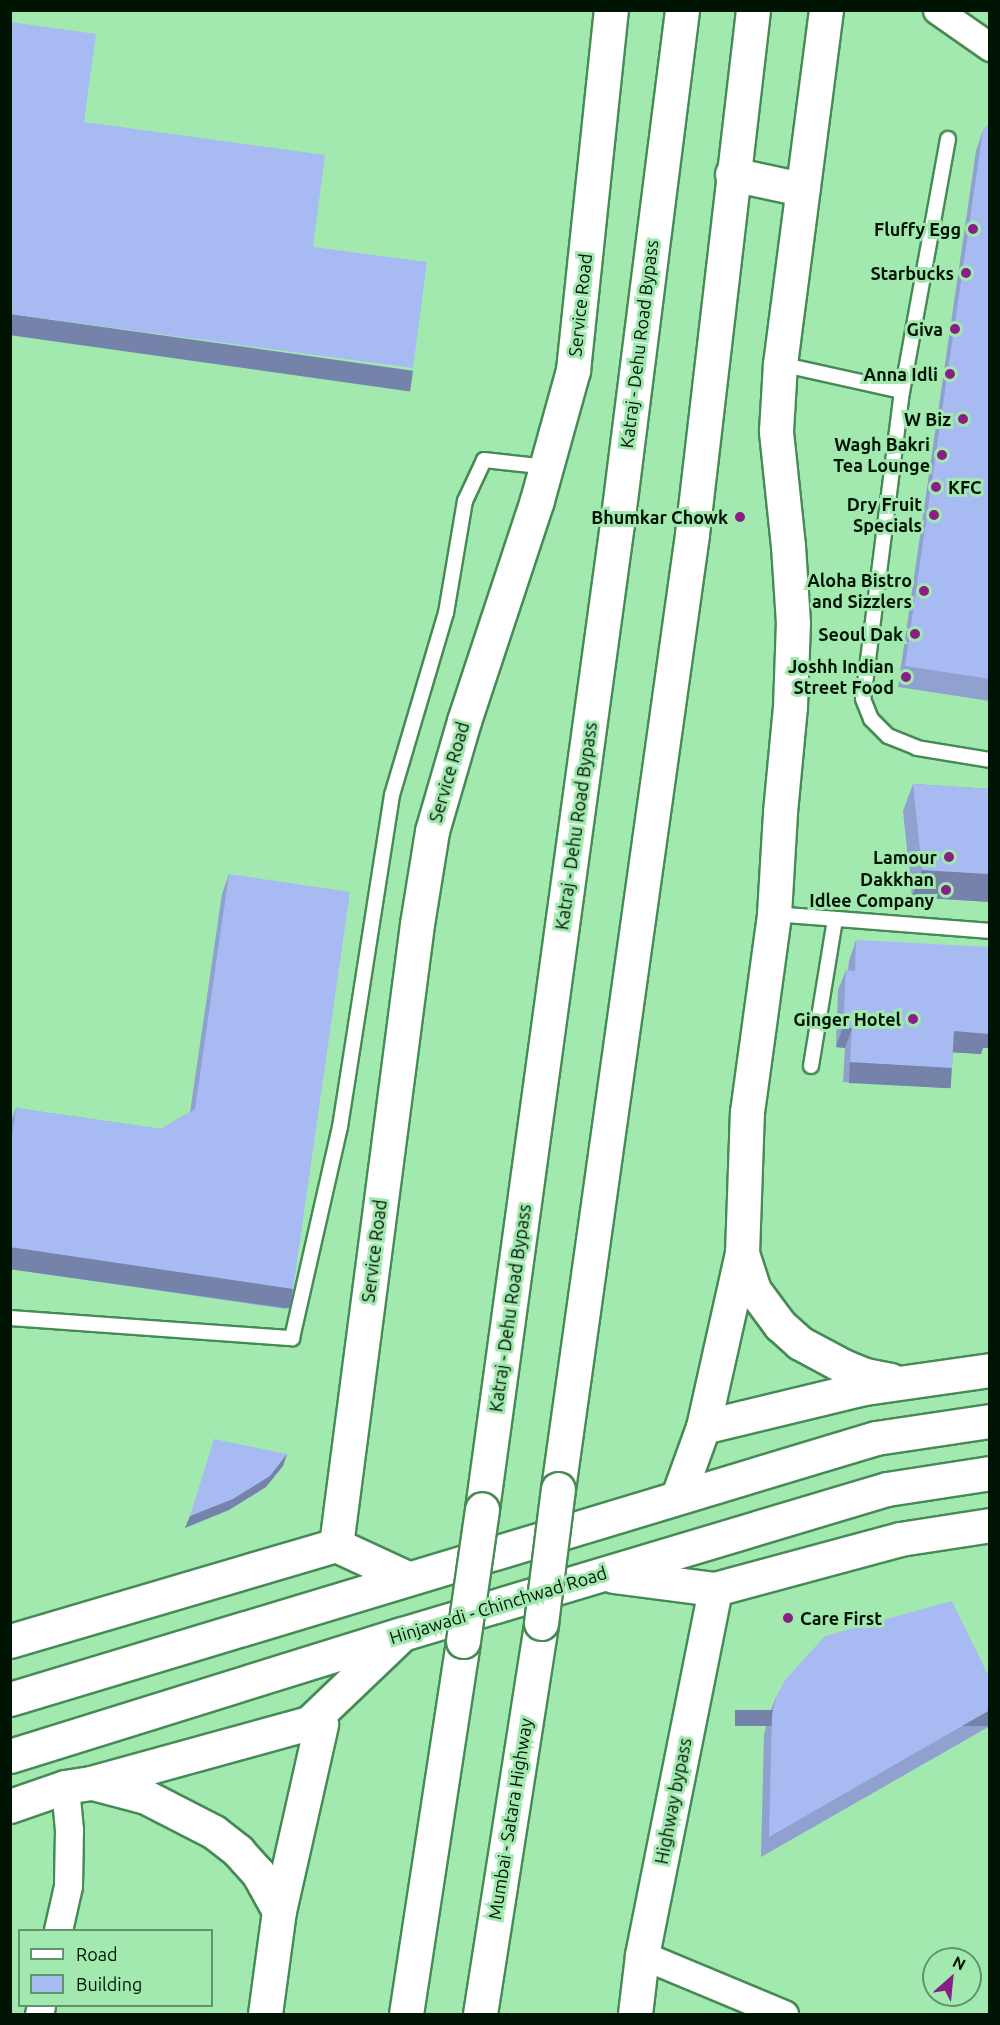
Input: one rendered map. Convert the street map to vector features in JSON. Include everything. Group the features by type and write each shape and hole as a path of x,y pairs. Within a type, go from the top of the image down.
{"main road":[{"name":"Service Road","path":"336,1545 417,924 432,831 464,721 547,467 573,370 611,10"},
{"name":"Katraj - Dehu Road Bypass","path":"406,2014 482,1509 617,524 682,10"},
{"path":"753,10 732,174 802,189"},
{"path":"678,1496 703,1427 742,1253 747,1112 774,914 780,812 790,707 792,623 788,546 776,431 780,364 826,10"},
{"name":"Mumbai - Satara Highway","path":"480,2014 541,1623 692,534 732,174"},
{"path":"742,1253 754,1290 780,1325 800,1343 865,1375 901,1382"},
{"path":"703,1427 901,1382 990,1370"},
{"path":"10,1699 876,1438 990,1421"},
{"name":"Hinjawadi - Chinchwad Road","path":"10,1755 402,1634 887,1489 990,1473"},
{"path":"601,1575 715,1589 900,1539 990,1525"},
{"path":"10,1641 336,1545 407,1578"},
{"name":"Highway bypass","path":"635,2014 642,1955 715,1589"},
{"path":"10,1806 78,1785 309,1723 402,1634"},
{"path":"265,2014 279,1911 321,1724"},
{"path":"78,1785 146,1797 214,1832 238,1851 258,1874 279,1911"}],"street":[{"path":"937,10 990,47"},
{"path":"58,1929 68,1886 69,1830 78,1785"},
{"path":"642,1955 783,2014"}],"lane":[{"path":"948,139 902,391 863,699 871,719 888,736 917,748 990,760"},
{"path":"780,364 902,391"},
{"path":"10,1318 292,1338 340,1126 392,795 446,613 465,501 484,460 547,467"},
{"path":"774,914 990,931"},
{"path":"811,1066 835,920"}],"building":[{"path":"10,22 96,34 84,122 325,155 313,247 427,262 413,368 10,314"},
{"name":"W Biz","path":"990,123 990,679 905,666 983,130"},
{"path":"913,784 990,789 990,874 922,870"},
{"path":"229,874 350,892 293,1289 10,1247 10,1149 16,1108 161,1129 195,1109"},
{"name":"Ginger Hotel","path":"856,940 990,947 990,1027 988,1034 954,1031 952,1068 850,1062 852,1028 843,1027 846,970 855,971"},
{"path":"214,1439 287,1454 270,1476 233,1499 190,1516"},
{"path":"952,1601 990,1679 990,1710 769,1837 772,1715 776,1697 785,1680 825,1636"}],"place":[{"name":"Fluffy Egg","path":"973,229"},
{"name":"Starbucks","path":"966,273"},
{"name":"Giva","path":"955,329"},
{"name":"Anna Idli","path":"950,374"},
{"name":"W Biz","path":"963,419"},
{"name":"Wagh Bakri Tea Lounge","path":"942,455"},
{"name":"KFC","path":"936,487"},
{"name":"Dry Fruit Specials","path":"934,515"},
{"name":"Bhumkar Chowk","path":"740,517"},
{"name":"Aloha Bistro and Sizzlers","path":"924,591"},
{"name":"Seoul Dak","path":"915,634"},
{"name":"Joshh Indian Street Food","path":"906,677"},
{"name":"Lamour","path":"949,857"},
{"name":"Dakkhan Idlee Company","path":"946,890"},
{"name":"Ginger Hotel","path":"913,1019"},
{"name":"Care First","path":"788,1618"}]}
